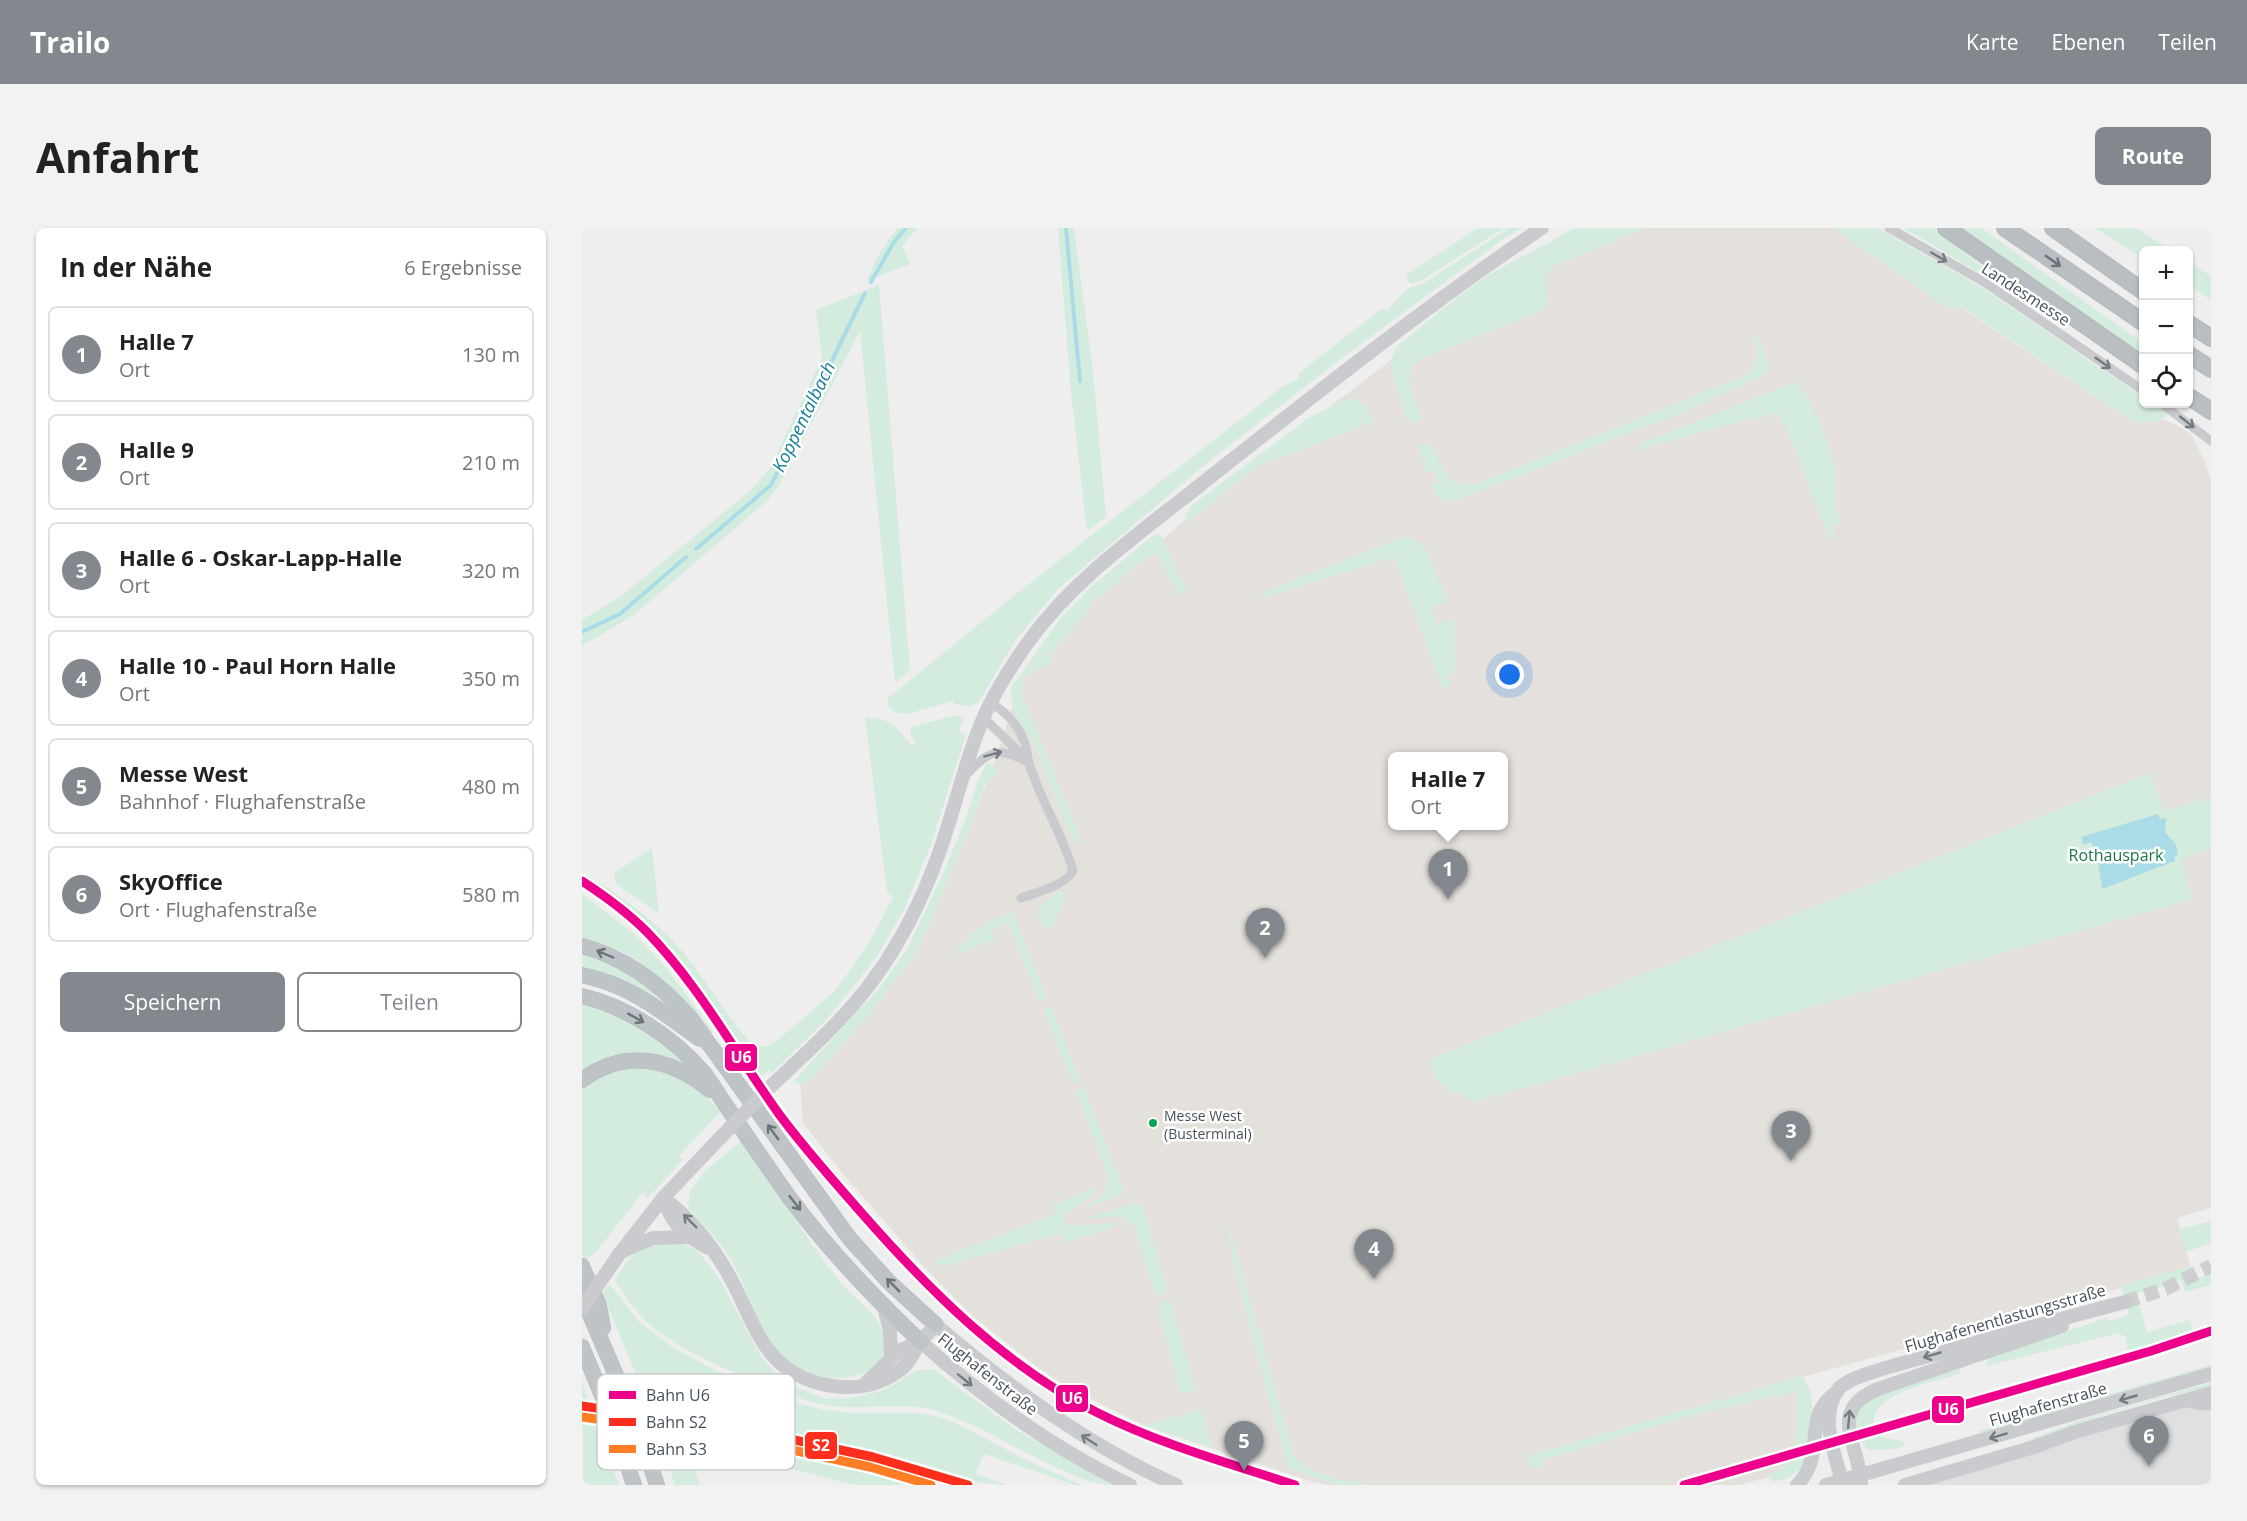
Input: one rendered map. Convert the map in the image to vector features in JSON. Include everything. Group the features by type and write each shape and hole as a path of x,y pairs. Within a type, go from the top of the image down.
{"highway":[{"path":"1946,228 2139,363"},
{"path":"2005,228 2139,321"},
{"path":"2053,228 2139,288"},
{"path":"2193,326 2211,338"},
{"path":"2193,357 2211,369"},
{"path":"2193,399 2211,411"},
{"path":"2193,399 2211,418"},
{"path":"582,946 622,961 659,985 686,1012 850,1239 890,1283 936,1325"},
{"path":"582,975 622,988 646,999 710,1046"},
{"path":"582,996 617,1009 656,1030 705,1074 790,1198 840,1260 921,1342"},
{"path":"582,1080 613,1063 655,1061 689,1074 725,1104"},
{"path":"582,1266 599,1306 605,1347"},
{"path":"582,1296 616,1374"},
{"path":"582,1347 597,1383"},
{"path":"629,1470 634,1485"},
{"path":"652,1470 657,1485"}],"main road":[{"path":"582,1308 663,1198 770,1087 822,1039 872,981 901,936 939,854 953,804 991,704 1030,640 1071,592 1096,567 1439,299 1542,228"},
{"path":"663,1198 675,1224 690,1237 712,1250"},
{"path":"663,1198 698,1229 731,1279 761,1339 777,1359 792,1372 819,1384 841,1387 861,1386 881,1381 909,1363 921,1342 936,1325"},
{"path":"621,1253 653,1238 690,1237"},
{"name":"Flughafenentlastungsstraße","path":"1837,1392 1854,1379 1896,1365 2125,1302 2034,1336 1869,1392 1850,1409 1848,1422 1861,1480"},
{"path":"884,1307 890,1330 891,1358"},
{"name":"Flughafenstraße","path":"936,1325 1002,1380 1049,1414 1122,1459 1176,1485"},
{"path":"861,1386 908,1345 921,1342"},
{"name":"Flughafenstraße","path":"921,1342 1000,1408 1038,1434 1130,1485"},
{"name":"Flughafenstraße","path":"1826,1485 1861,1480 2211,1374"},
{"path":"1837,1392 1831,1412 1830,1428 1843,1483"},
{"path":"1797,1485 1812,1463 1818,1412 1827,1398 1837,1392"},
{"name":"Flughafenstraße","path":"1912,1484 2034,1448 2078,1431 2211,1393"}],"street":[{"name":"Landesmesse","path":"1888,228 1984,282 2139,388"},
{"path":"2167,408 2211,441"},
{"path":"991,704 1002,710 1013,721 1025,741 1029,763 1073,870 1065,880 1022,898"},
{"path":"984,718 1029,763"},
{"path":"964,777 982,758 995,752 1011,753 1029,763"},
{"path":"2180,1401 2200,1406 2211,1405"}],"shaded area":[{"path":"1593,228 1841,228 2130,420 2136,422 2163,420 2191,434 2211,480 2211,1208 2177,1218 2191,1268 1800,1378 1798,1451 1791,1466 1773,1476 1740,1485 1328,1485 1313,1482 1143,1425 1064,1385 975,1318 927,1270 843,1174 803,1123 800,1080 918,951 974,817 1001,743 1021,677 1076,609 1256,463 1407,348"},
{"path":"2211,1393 2211,1485 1905,1485"}],"green space":[{"path":"898,228 918,228 902,246 910,264 867,281 880,253"},
{"path":"1058,228 1074,228 1093,371 1106,517 1087,531 1071,392"},
{"path":"1478,228 1504,228 1422,280 1411,284 1407,280 1406,275"},
{"path":"1509,228 1521,228 1342,358 1207,463 1058,589 1015,641 978,703 969,706 954,704 953,701 907,714 894,712 887,705 888,698 1016,594 1282,387 1299,378 1299,373 1381,309 1387,310 1407,289 1424,283"},
{"path":"1574,228 1646,228 1552,267 1545,277 1547,305 1539,312 1426,357 1412,365 1409,384 1422,418 1415,423 1406,419 1390,363 1396,347 1484,278"},
{"path":"1833,228 1878,228 1983,288 2139,394 2139,408 2160,408 2169,414 2151,423 2130,420 1963,308 1947,308"},
{"path":"1904,228 1933,228 2000,281 1999,285"},
{"path":"1959,228 1981,228 2136,338 2139,341 2139,354"},
{"path":"2095,228 2136,228 2165,246 2139,246 2139,256"},
{"path":"2193,265 2211,276 2211,300 2193,289"},
{"path":"879,285 910,670 895,683 860,331 780,484 768,500 634,615 582,646 582,620 621,596 750,491 770,468 822,358 816,310"},
{"path":"1753,333 1758,336 1770,369 1758,378 1684,412 1455,501 1441,500 1431,486 1439,483 1434,470 1426,473 1419,446 1426,443 1433,450 1444,471 1453,481 1473,485 1746,375 1757,356"},
{"path":"1793,383 1799,383 1814,409 1836,466 1835,503 1840,522 1830,527 1835,537 1829,539 1790,437 1776,413 1757,420 1756,417 1631,452 1640,444"},
{"path":"1358,399 1375,421 1257,467 1187,523 1185,516 1192,505 1307,419 1344,400"},
{"path":"1160,534 1187,591 1178,595 1157,555 1152,554 1089,605 1091,608 1049,656 1055,662 1032,671 1022,684 1021,692 1081,840 1074,843 1035,746 1013,710 1010,689 1060,619 1092,586 1152,536"},
{"path":"1403,537 1414,539 1424,546 1448,600 1431,608 1438,625 1454,618 1455,672 1448,677 1451,685 1443,688 1394,557 1264,598 1261,593"},
{"path":"956,715 964,718 959,731 966,735 930,847 904,910 878,955 827,1019 772,1073 768,1070 761,1077 709,1000 668,946 639,917 598,885 601,883 669,937 705,980 746,1037 755,1047 767,1046 779,1039 835,991 868,944 893,898 887,892 865,717 882,719 893,725 912,746 916,742 910,734 911,727"},
{"path":"987,763 993,764 998,773 985,784 974,817 918,951 863,1023 807,1083 797,1084 794,1081 881,986 907,949 943,874 966,818 978,780"},
{"name":"Rothauspark","path":"2150,773 2164,811 2211,797 2211,848 2181,860 2193,899 1474,1102 1463,1094 1450,1092 1434,1075 1428,1060"},
{"path":"652,848 659,914 616,884 614,873"},
{"path":"1062,892 1067,893 1050,930 1043,924 1038,913 1043,903"},
{"path":"582,894 616,919 647,947 682,988 713,1032 711,1034 683,1001 650,970 626,954 582,937"},
{"path":"1013,912 1046,996 1039,1001 1008,923 992,930 995,940 953,955 979,928"},
{"path":"582,954 611,964 634,976 655,992 677,1014 582,970"},
{"path":"582,1001 615,1013 650,1032 686,1063 683,1066 649,1055 582,1073"},
{"path":"1051,1006 1080,1080 1073,1083 1043,1009"},
{"path":"657,1066 686,1077 721,1111 678,1157 683,1159 648,1198 642,1193 597,1251 585,1261 582,1253 582,1087 600,1075 617,1069"},
{"path":"1084,1088 1125,1193 1079,1211 1108,1191 1104,1184 1110,1181 1076,1091"},
{"path":"741,1141 827,1265 874,1316 882,1328 885,1347 882,1358 866,1372 855,1376 830,1378 800,1369 783,1357 762,1326 726,1252 688,1208 690,1191 704,1172"},
{"path":"1094,1188 1096,1193 1064,1215 1067,1226 1115,1223 1115,1227 1064,1243 1062,1233 941,1267 937,1260 1056,1213 1052,1205"},
{"path":"1137,1203 1144,1207 1167,1292 1155,1296 1133,1222 1127,1224 1124,1216 1082,1219"},
{"path":"1227,1221 1294,1456 1301,1463 1319,1473 1370,1485 1337,1485 1290,1468 1234,1268"},
{"path":"2211,1221 2211,1243 2186,1252 2180,1229"},
{"path":"668,1243 683,1244 697,1250 717,1275 760,1355 776,1374 738,1374 689,1351 648,1323 615,1281 630,1258 649,1247"},
{"path":"2191,1266 2194,1279 2211,1274 2211,1285 2185,1292 2182,1280 2136,1294 2147,1332 2190,1320 2194,1336 2128,1355 2125,1337 2119,1333 1986,1366 1990,1357 2106,1318 2110,1321 2129,1315 2121,1285"},
{"path":"610,1284 639,1322 672,1347 725,1374 636,1374 602,1293"},
{"path":"1170,1300 1196,1390 1180,1394 1157,1305"},
{"path":"2211,1365 2211,1368 1980,1435 1979,1431"},
{"path":"1961,1367 1959,1374 1902,1392 1878,1409 1874,1421 1877,1434 1884,1438 1904,1442 1905,1446 1868,1450 1865,1447 1858,1436 1854,1419 1863,1404 1871,1398"},
{"path":"933,1369 1015,1429 1114,1485 1075,1476 973,1426 929,1409 901,1406 830,1406 795,1396 795,1386 823,1398 846,1399 884,1390 917,1370"},
{"path":"1801,1376 1811,1394 1811,1433 1806,1468 1797,1471 1789,1478 1772,1482 1769,1475 1790,1463 1795,1451 1797,1391 1689,1416 1543,1460 1544,1468 1531,1466 1527,1456"},
{"path":"2211,1382 2211,1387 2141,1403 2028,1443 2026,1441 2075,1422"},
{"path":"582,1383 597,1424 597,1470 614,1470 619,1485 583,1485"},
{"path":"795,1402 824,1410 851,1413 918,1413 939,1417 956,1423 1022,1458 1081,1485 1075,1485 984,1454 976,1474 1007,1485 980,1482 900,1458 795,1434"},
{"path":"1201,1410 1213,1448 1143,1425"},
{"path":"795,1452 926,1485 860,1485 795,1470"},
{"path":"670,1470 696,1470 700,1485 675,1485"}],"water":[{"path":"2158,814 2160,819 2166,818 2165,832 2176,845 2178,855 2174,857 2175,861 2102,889 2097,853 2091,842 2084,845 2081,837"}],"waterway":[{"name":"Koppentalbach","path":"871,282 894,242 906,228"},
{"path":"1066,228 1080,381"},
{"name":"Koppentalbach","path":"696,549 771,485 865,293"},
{"name":"Koppentalbach","path":"582,632 620,614 686,557"}],"tunnel":[{"path":"2125,1302 2165,1289 2211,1266"}],"rail line":[{"name":"U6","path":"582,881 631,917 665,952 700,997 779,1114 808,1151 885,1239 968,1323 1029,1371 1096,1412 1144,1434 1295,1485"},
{"name":"U6","path":"1684,1485 2151,1351 2211,1331"},
{"name":"S2","path":"582,1406 597,1408"},
{"name":"S3","path":"582,1417 597,1419"},
{"name":"S2","path":"795,1440 873,1457 968,1485"},
{"name":"S3","path":"795,1451 870,1467 931,1485"}],"place":[{"name":"Halle 7","path":"1448,899"},
{"name":"Halle 9","path":"1265,958"},
{"name":"Messe West (Busterminal)","path":"1153,1123"},
{"name":"Halle 6 - Oskar-Lapp-Halle","path":"1791,1161"},
{"name":"Halle 10 - Paul Horn Halle","path":"1374,1279"},
{"name":"SkyOffice","path":"2149,1466"},
{"name":"Messe West","path":"1244,1471"}]}
